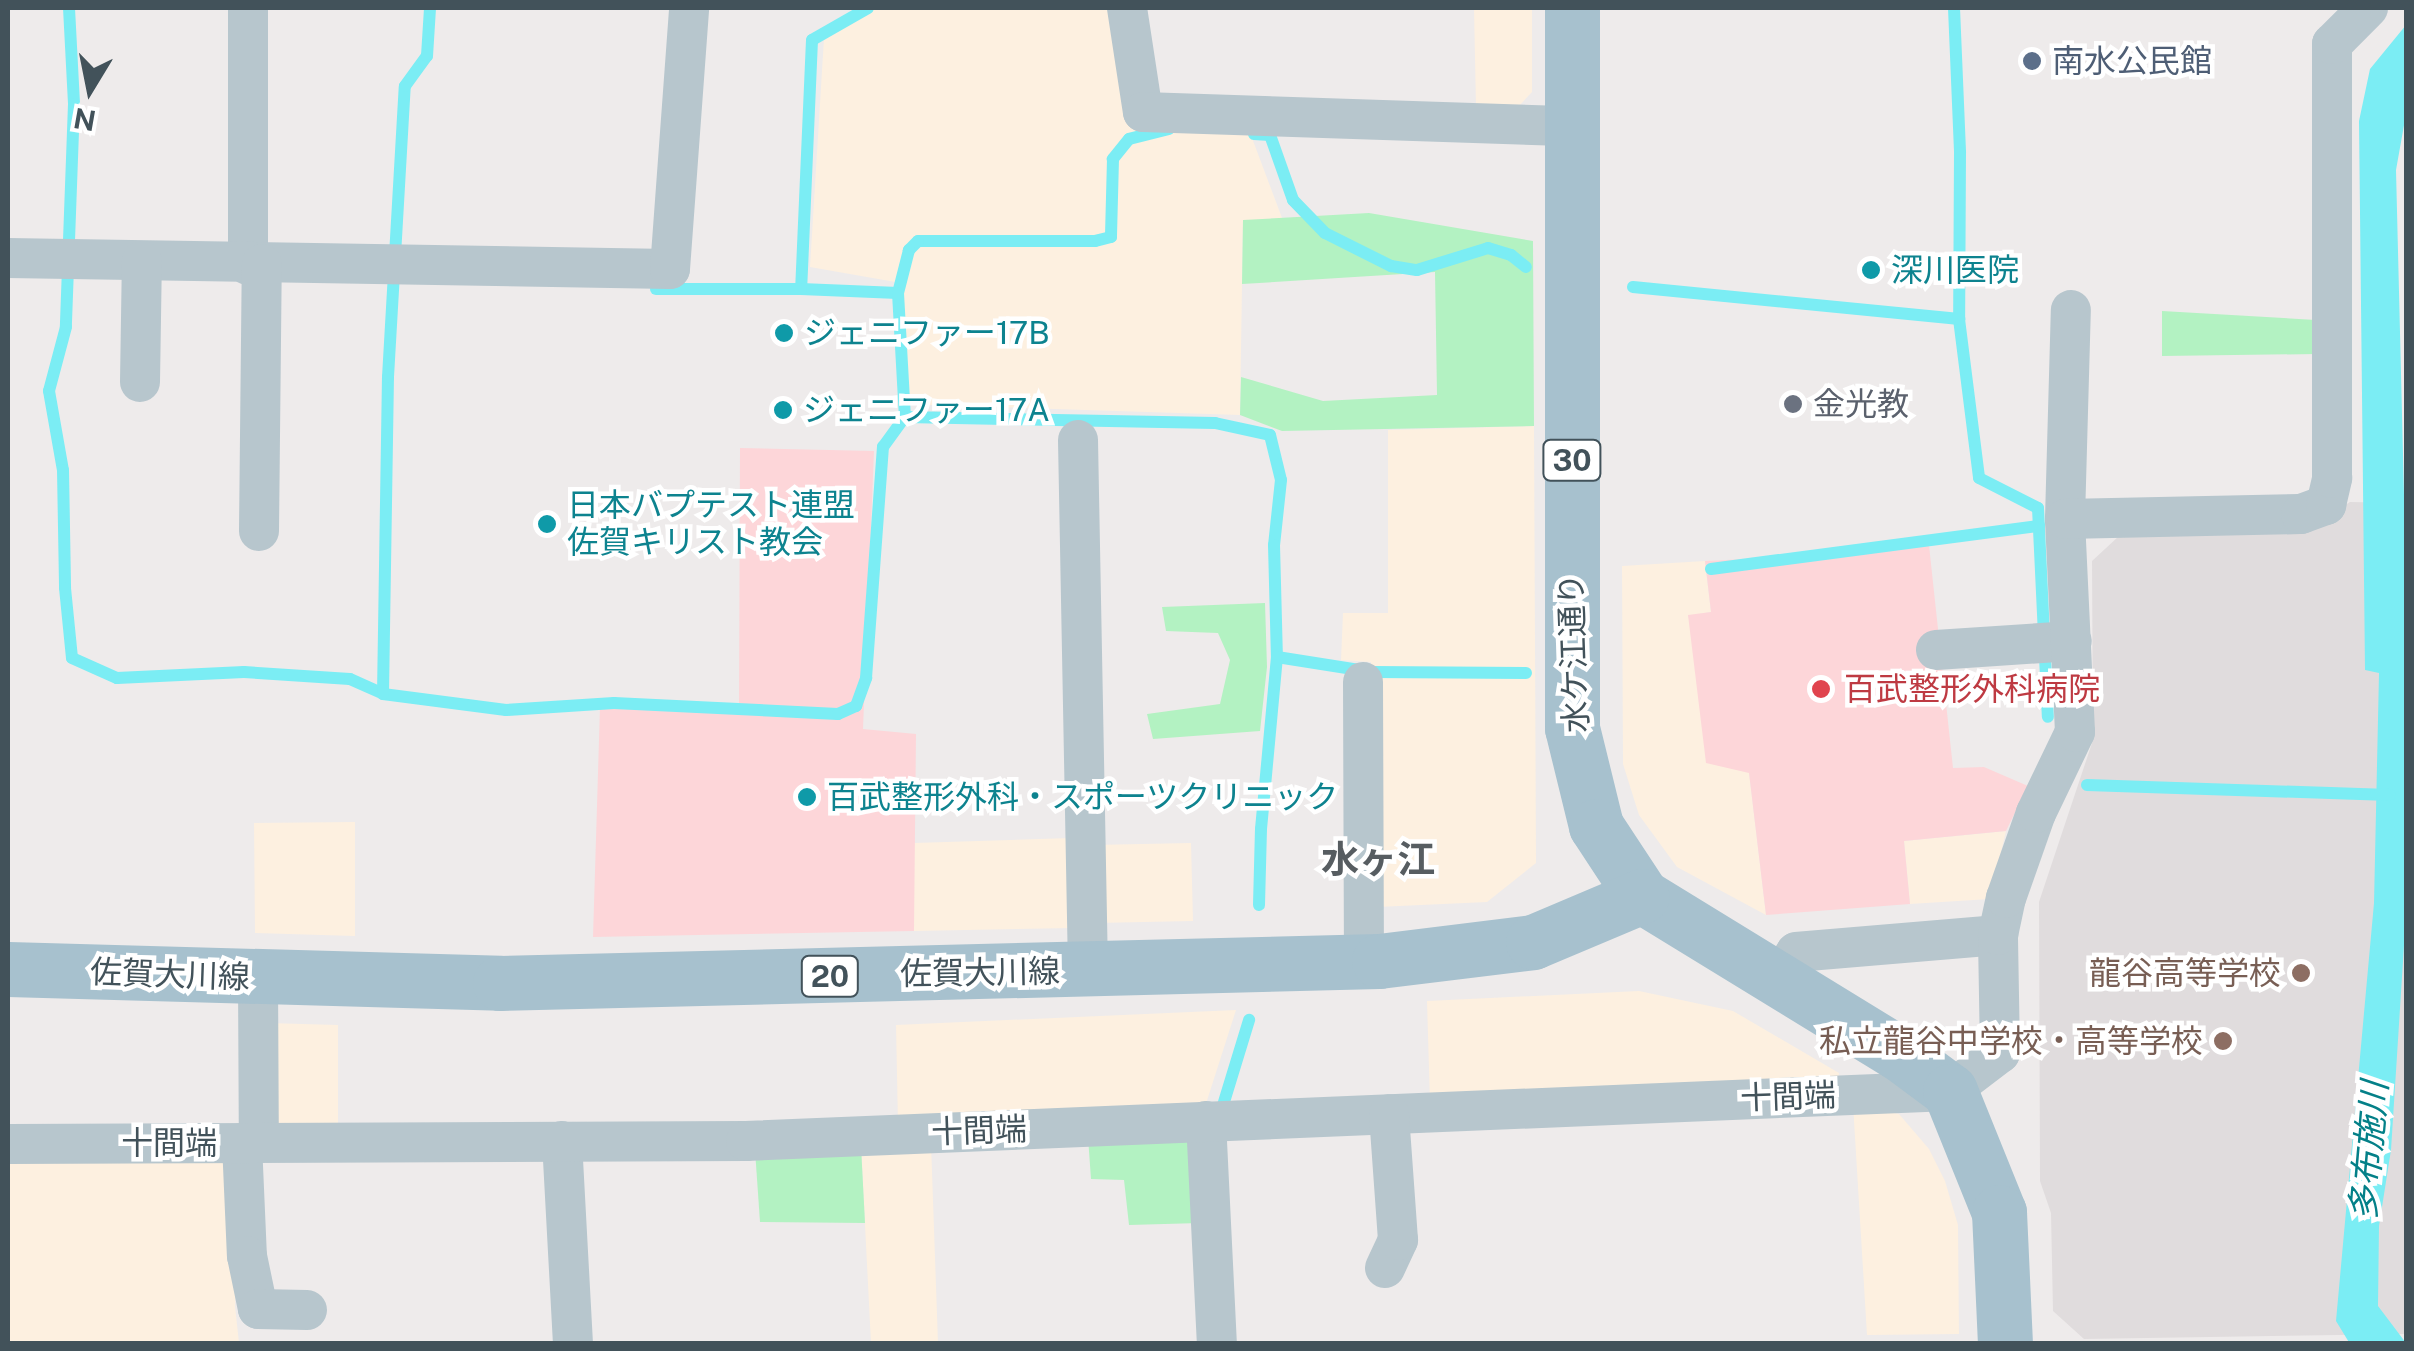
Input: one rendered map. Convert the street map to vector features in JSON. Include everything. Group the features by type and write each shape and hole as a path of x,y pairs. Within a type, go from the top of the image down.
{"main road":[{"name":"水ケ江通り","path":"1572,8 1572,728 1596,826 1642,896 1900,1054 1950,1092"},
{"name":"佐賀大川線","path":"8,968 258,986 1088,971 1364,961 1533,942 1642,896"},
{"path":"1950,1092 2000,1212 2005,1344"}],"street":[{"path":"248,8 259,531"},
{"path":"8,258 670,269 689,8"},
{"path":"1127,8 1143,112 1571,126"},
{"path":"2065,518 2301,514 2326,505 2332,478 2332,44 2356,12"},
{"path":"140,382 142,262"},
{"path":"1950,1092 2000,1053 1998,935 2036,814 2076,732 2054,642 2065,518 2071,310"},
{"path":"1078,440 1088,971"},
{"path":"1936,650 2054,642"},
{"path":"1364,682 1364,961"},
{"path":"1778,978 1796,952 1998,935"},
{"path":"258,986 247,1256 258,1309 306,1310"},
{"name":"十間端","path":"8,1144 746,1140 1950,1092"},
{"path":"1385,1268 1398,1240 1388,1114"},
{"path":"1206,1122 1217,1344"},
{"path":"562,1141 573,1344"}],"shaded area":[{"path":"870,8 1117,8 1135,119 1246,122 1282,218 1243,221 1240,415 898,404 901,283 810,267 824,38"},
{"path":"1474,8 1532,8 1532,92 1516,109 1476,108"},
{"path":"1534,426 1536,863 1487,902 1377,907 1371,662 1341,660 1343,613 1388,613 1388,430"},
{"path":"740,448 874,451 863,729 916,734 914,931 593,937 600,707 739,705"},
{"name":"私立龍谷中学校・高等学校","path":"2350,502 2406,503 2406,1334 2084,1339 2053,1311 2051,1213 2040,1181 2039,902 2093,740 2092,561 2119,536 2322,519"},
{"name":"百武整形外科病院","path":"1928,536 1953,768 1984,767 2028,786 2006,831 1904,841 1910,904 1766,915 1749,773 1706,763 1688,615 1711,612 1705,561 1788,557"},
{"path":"1705,561 1711,612 1688,616 1749,772 1766,915 1677,867 1639,815 1623,764 1622,566"},
{"path":"355,822 355,936 255,933 254,823"},
{"path":"2006,831 1990,899 1910,904 1904,841"},
{"path":"1071,838 1073,928 914,931 914,843"},
{"path":"1191,843 1193,921 1095,923 1093,845"},
{"path":"1639,991 1733,1011 1839,1073 1837,1085 1430,1103 1427,1001"},
{"path":"1236,1010 1203,1113 898,1125 896,1025"},
{"path":"267,1023 338,1025 338,1133 266,1133"},
{"path":"1853,1104 1899,1114 1929,1149 1945,1181 1958,1225 1959,1334 1867,1335"},
{"path":"931,1143 938,1343 871,1343 861,1146"},
{"path":"241,1155 235,1306 239,1343 8,1343 8,1157"}],"green space":[{"path":"1369,213 1533,241 1534,426 1282,431 1240,415 1241,377 1323,401 1437,395 1435,272 1242,284 1243,220"},
{"path":"2162,311 2316,320 2316,354 2162,356"},
{"path":"1265,603 1267,667 1260,731 1153,739 1147,714 1220,704 1230,660 1218,633 1166,631 1162,607"},
{"path":"1196,1131 1200,1223 1129,1225 1124,1180 1091,1179 1088,1137"},
{"path":"861,1146 865,1223 760,1222 755,1150"}],"water":[{"name":"多布施川","path":"2406,25 2406,114 2396,170 2406,576 2406,914 2391,1150 2379,1226 2378,1306 2406,1343 2350,1344 2336,1321 2374,903 2379,673 2365,670 2359,121 2370,69"}],"waterway":[{"path":"69,8 74,104 66,327 49,391 63,470 65,588 72,658 117,678 244,672 350,679 383,694 506,710 614,703 838,714 856,706 866,678 883,447 905,417"},
{"path":"383,694 388,377 405,86 427,56 430,8"},
{"path":"868,8 812,40 801,289 898,293"},
{"path":"1954,8 1960,153 1959,319 1979,478 2038,508 2048,717"},
{"path":"1169,129 1129,139 1113,159 1111,237 1095,241 918,241 909,250 898,293 905,417 1215,423 1270,435 1281,480 1274,545 1277,657 1372,672 1526,673"},
{"path":"1254,134 1270,135 1293,200 1325,233 1391,266 1417,270 1488,248 1511,255 1526,267"},
{"path":"1633,287 1959,319"},
{"path":"656,289 801,289"},
{"path":"1711,569 2039,526"},
{"path":"1259,905 1261,829 1277,657"},
{"path":"2087,785 2390,795"},
{"path":"1224,1102 1249,1020"}],"place":[{"name":"南水公民館","path":"2032,61"},
{"name":"深川医院","path":"1871,270"},
{"name":"ジェニファー17B","path":"784,333"},
{"name":"金光教","path":"1793,404"},
{"name":"ジェニファー17A","path":"783,410"},
{"name":"日本バプテスト連盟 佐賀キリスト教会","path":"547,524"},
{"name":"百武整形外科病院","path":"1821,689"},
{"name":"百武整形外科・スポーツクリニック","path":"807,797"},
{"name":"龍谷高等学校","path":"2301,973"},
{"name":"私立龍谷中学校・高等学校","path":"2223,1041"}],"district":[{"name":"水ヶ江","path":"1378,860"}]}
